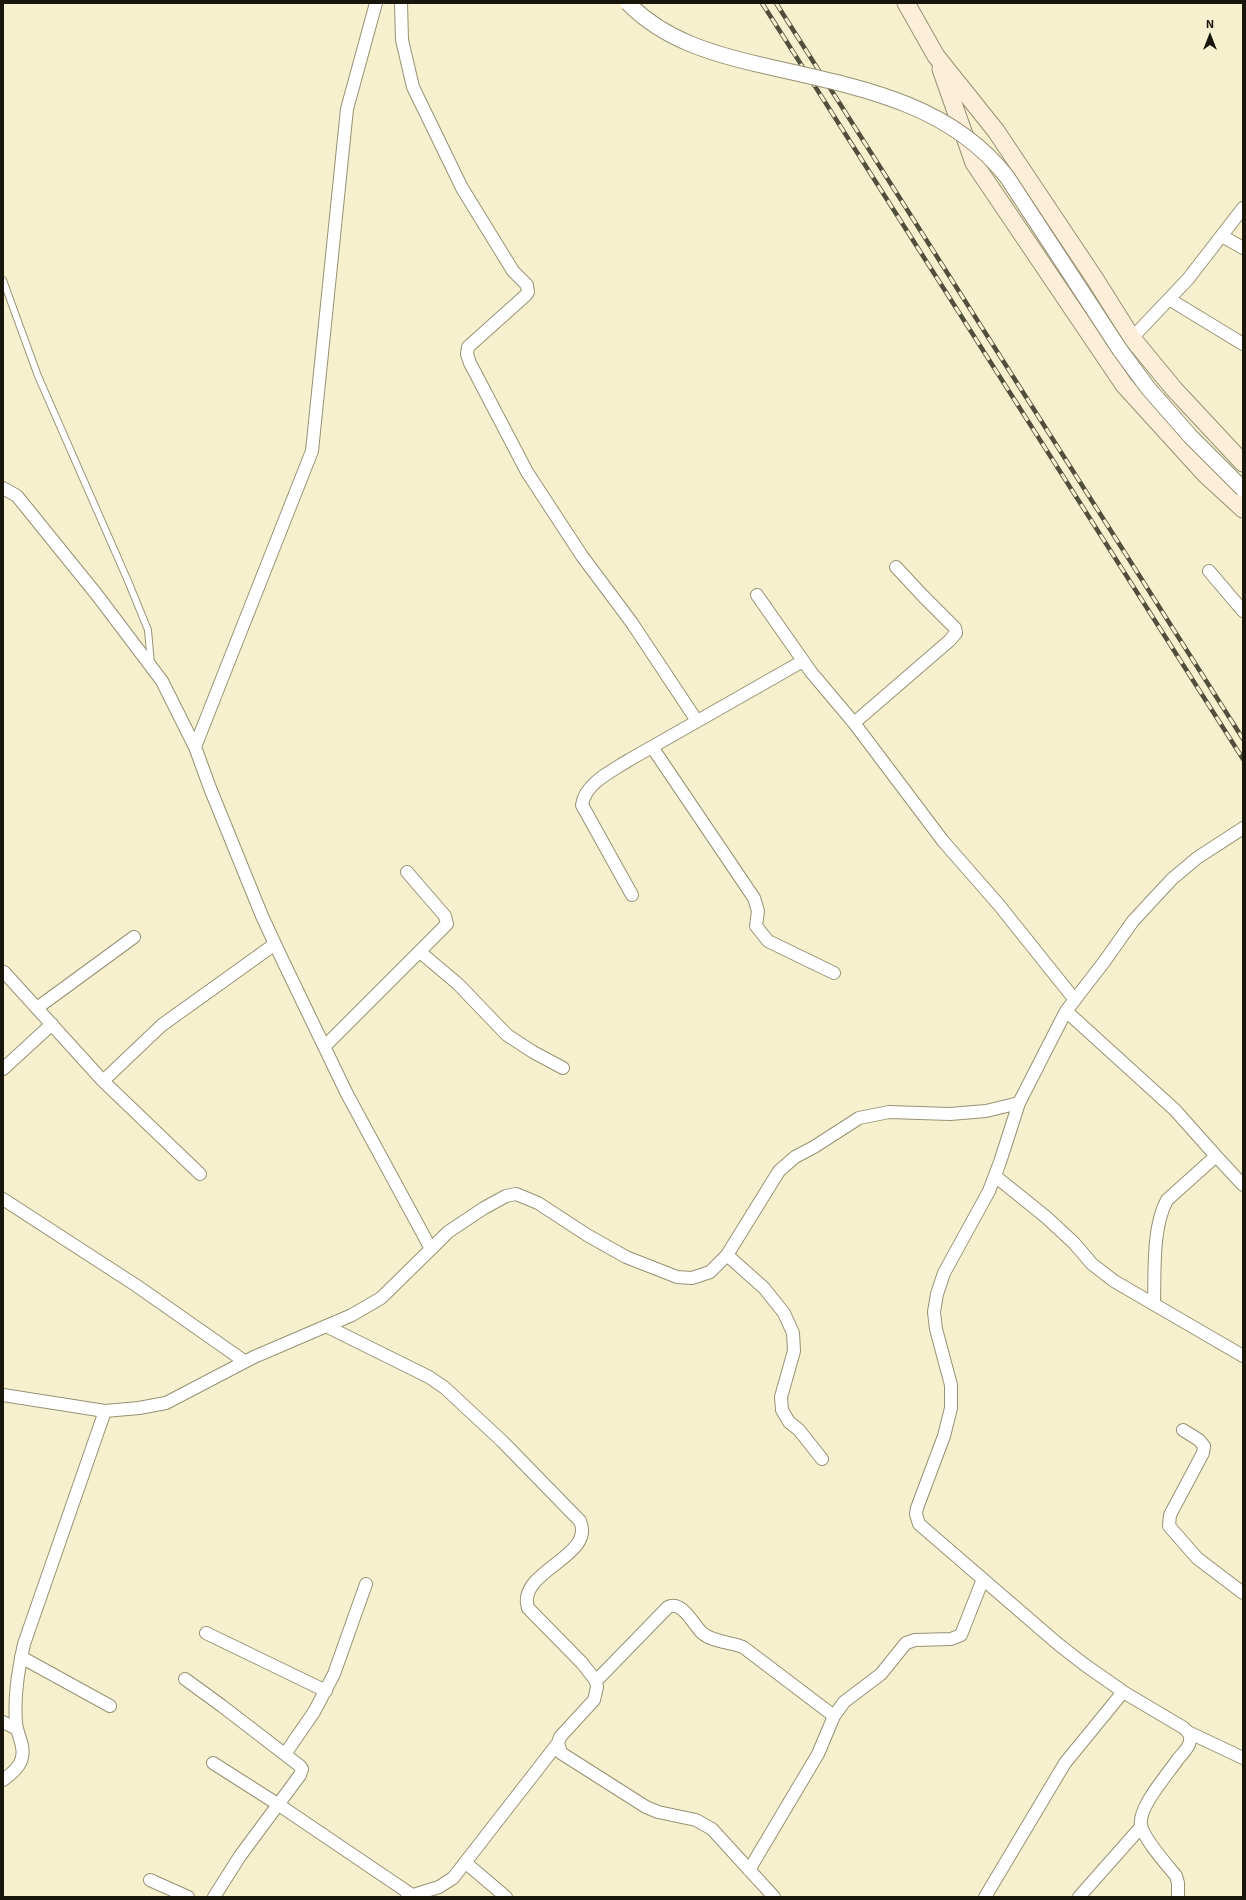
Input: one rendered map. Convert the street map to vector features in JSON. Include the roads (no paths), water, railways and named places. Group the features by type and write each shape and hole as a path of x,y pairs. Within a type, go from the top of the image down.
{"main road":[{"path":"906,3 936,56 996,131 1095,279 1132,338 1174,389 1243,463"},
{"path":"936,56 974,163 1120,379 1206,474 1243,509"}],"street":[{"path":"195,747 312,451 347,109 376,3"},
{"path":"401,3 402,40 413,88 462,188 514,270 527,285 528,289 526,295 468,347 467,354 470,363 527,472 582,556 632,624 697,721"},
{"path":"628,3 668,34 718,55 870,91 931,115 954,128 972,141 998,166 1007,177 1120,350 1148,388 1190,436 1243,489"},
{"path":"1132,338 1188,279 1243,208"},
{"path":"1222,236 1243,248"},
{"path":"1169,299 1243,344"},
{"path":"3,488 17,496 97,595 162,681 195,747 210,788 275,944 348,1094 431,1249"},
{"path":"854,723 949,641 956,633 955,628 922,596 896,567"},
{"path":"1209,571 1243,611"},
{"path":"757,595 803,661 854,723 943,841 1000,905 1075,1000"},
{"path":"632,895 590,822 582,805 583,798 588,789 604,776 652,747 803,661"},
{"path":"652,747 754,898 758,911 755,921 759,931 768,941 834,973"},
{"path":"1243,828 1197,858 1172,879 1133,921 1066,1011 1020,1103 989,1191 944,1273 937,1294 934,1312 936,1329 951,1385 951,1408 944,1436 919,1502 916,1514 919,1524 1063,1648 1123,1692 1184,1728 1188,1732 1243,1758"},
{"path":"325,1046 444,929 447,924 447,920 407,872"},
{"path":"37,1008 134,937"},
{"path":"104,1081 162,1025 275,944"},
{"path":"420,952 458,984 507,1035 533,1052 563,1068"},
{"path":"4,972 104,1081 200,1174"},
{"path":"1066,1011 1175,1110 1243,1185"},
{"path":"3,1069 52,1024"},
{"path":"3,1395 105,1411 139,1408 166,1403 244,1361 352,1315 381,1298 448,1232 484,1208 506,1196 516,1194 538,1203 587,1235 626,1257 677,1277 692,1278 710,1272 727,1254 779,1171 795,1157 814,1147 859,1118 889,1112 950,1114 986,1111 1020,1103"},
{"path":"1154,1304 1155,1262 1162,1208 1167,1200 1216,1156"},
{"path":"995,1176 1046,1217 1074,1243 1092,1264 1114,1281 1243,1356"},
{"path":"3,1199 137,1286 244,1361"},
{"path":"727,1254 764,1288 784,1313 793,1333 794,1351 781,1396 782,1410 789,1422 799,1430 822,1459"},
{"path":"213,1763 279,1805 410,1896 447,1883 466,1863 558,1743 560,1737 594,1700 597,1687 596,1681 582,1664 528,1608 526,1602 530,1588 581,1539 583,1532 580,1521 503,1442 445,1388 429,1377 326,1326"},
{"path":"3,1780 13,1771 23,1756 17,1729 16,1678 21,1657 39,1598 105,1411"},
{"path":"1182,1430 1199,1440 1204,1446 1203,1453 1170,1515 1169,1526 1197,1558 1243,1593"},
{"path":"749,1870 818,1754 834,1716 844,1702 881,1674 906,1643 915,1640 951,1639 961,1635 983,1579"},
{"path":"285,1754 326,1691 334,1674 366,1584"},
{"path":"596,1681 668,1607 674,1605 681,1608 703,1633 718,1640 733,1643 748,1651 834,1716"},
{"path":"206,1633 326,1691"},
{"path":"21,1657 110,1706"},
{"path":"185,1680 285,1754 300,1766 301,1772 279,1805 240,1856 214,1897"},
{"path":"985,1897 1065,1763 1123,1692"},
{"path":"3,1722 17,1729"},
{"path":"1178,1897 1178,1883 1176,1876 1143,1832 1141,1821 1143,1811 1164,1778 1188,1746 1190,1737 1188,1732"},
{"path":"558,1743 561,1753 565,1757 582,1765 646,1806 658,1812 696,1820 704,1824 719,1836 774,1897"},
{"path":"1079,1897 1141,1827"},
{"path":"466,1863 506,1897"},
{"path":"150,1880 188,1897"}],"lane":[{"path":"3,280 38,376 148,630 151,666"}],"railway":[{"path":"762,3 1243,759"},
{"path":"776,3 1243,739"}]}
